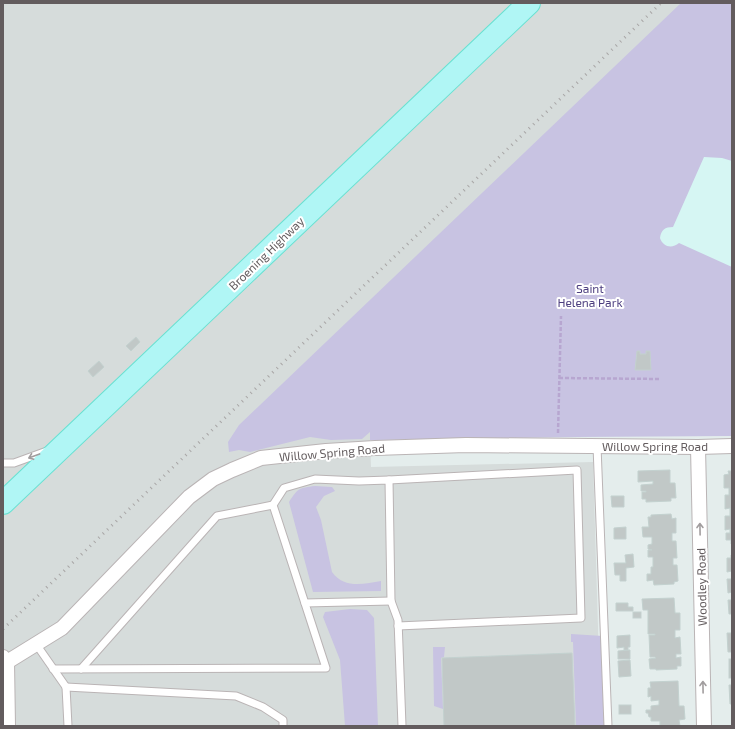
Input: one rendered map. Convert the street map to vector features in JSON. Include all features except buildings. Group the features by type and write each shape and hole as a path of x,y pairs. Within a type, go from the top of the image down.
{"main road":[{"name":"Broening Highway","path":"3,503 529,3"}],"street":[{"name":"Willow Spring Road","path":"5,660 36,644 62,628 188,497 213,478 261,458 326,451 466,445 732,446"},
{"name":"Woodley Road","path":"698,447 704,726"},
{"path":"5,660 8,726"}],"lane":[{"path":"3,463 14,463 64,445"},
{"path":"596,446 608,726"},
{"path":"81,669 218,516 273,505 284,488 315,479 389,480 577,470 581,618 398,626"},
{"path":"389,480 391,601 398,620 402,726"},
{"path":"54,669 326,668 273,505"},
{"path":"305,603 391,601"},
{"path":"36,644 66,687 68,726"},
{"path":"66,687 236,696 263,707 283,720 283,726"}],"path":[{"path":"552,446 552,436 558,435 561,316"},
{"path":"559,378 660,379"}],"shaded area":[{"path":"3,3 689,3 376,304 370,440 371,467 593,462 601,726 3,726"}],"green space":[{"name":"Saint Helena Park","path":"681,3 732,3 732,436 370,440 370,432 362,439 331,440 310,437 250,452 239,450 229,452 228,442 239,425"},
{"path":"305,487 332,487 335,491 324,496 316,507 321,520 332,572 342,581 348,583 361,584 381,581 381,591 313,592 289,502 299,490"},
{"path":"350,609 367,610 374,618 378,726 345,726 340,660 323,617 325,612"},
{"path":"571,634 603,636 606,726 576,726 573,642 571,642"},
{"path":"433,647 445,647 444,657 441,658 443,709 434,706"}],"sand":[{"path":"704,157 722,158 732,161 732,267 679,243 674,246 665,245 660,238 661,233 664,230 673,227"}],"railway":[{"path":"3,629 661,3"}]}
